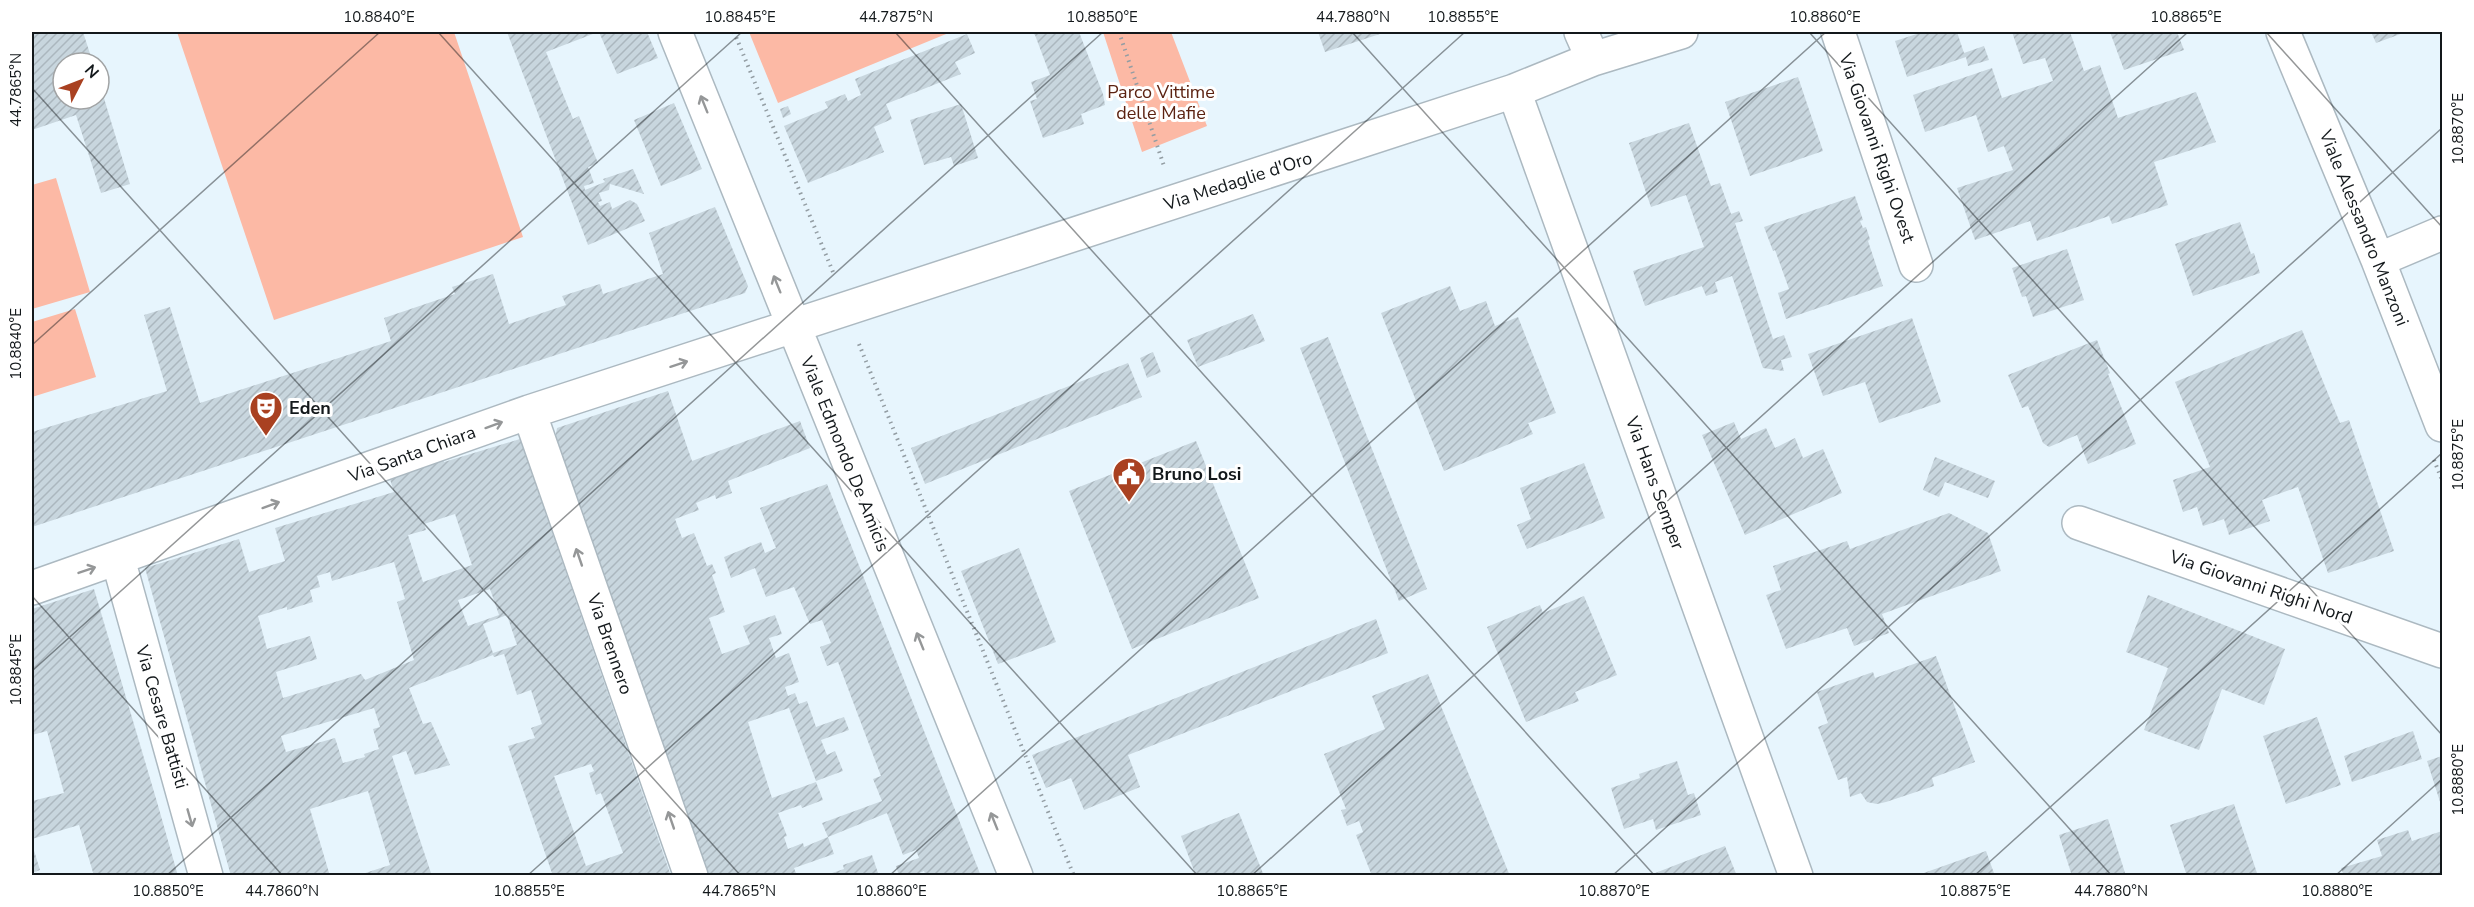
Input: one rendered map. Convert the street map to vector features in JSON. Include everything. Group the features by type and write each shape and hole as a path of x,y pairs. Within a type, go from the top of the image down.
{"street":[{"name":"Viale Edmondo De Amicis","path":"675,32 1016,876"},
{"name":"Via Medaglie d'Oro","path":"794,327 1514,91 1587,45 1681,32"},
{"name":"Via Giovanni Righi Ovest","path":"1838,32 1917,266"},
{"name":"Viale Alessandro Manzoni","path":"2283,32 2378,260 2442,425"},
{"name":"Via Hans Semper","path":"1514,91 1796,876"},
{"path":"2378,260 2442,233"},
{"name":"Via Santa Chiara","path":"32,588 118,560 529,412 794,327"},
{"name":"Via Brennero","path":"529,412 691,876"},
{"name":"Via Giovanni Righi Nord","path":"2079,523 2442,651"},
{"name":"Via Cesare Battisti","path":"118,560 206,876"}],"path":[{"path":"734,32 840,289 845,309 1074,876"},
{"path":"1119,32 1166,170"}],"green space":[{"path":"177,32 454,32 523,237 274,320"},
{"path":"749,32 951,32 778,103"},
{"name":"Parco Vittime delle Mafie","path":"1103,32 1171,32 1207,126 1142,152"},
{"path":"56,178 90,292 32,309 32,185"},
{"path":"75,309 96,377 32,397 32,322"}],"building":[{"path":"32,32 83,32 89,51 51,51 51,111 108,111 130,184 101,193 76,115 32,130"},
{"path":"507,32 598,32 546,52 573,119 579,116 598,163 588,167 594,183 584,186 585,190 605,182 603,179 633,169 644,194 610,184 609,190 599,193 602,201 598,202 600,206 610,202 612,209 630,200 637,204 645,221 588,245"},
{"path":"599,32 647,32 658,58 617,74"},
{"path":"1031,32 1079,32 1103,94 1105,105 1081,114 1084,124 1043,138 1030,101 1037,99 1031,82 1050,75 1035,35"},
{"path":"1318,32 1386,32 1325,52"},
{"path":"1923,32 1957,32 1964,53 1984,46 1989,60 1968,66 1966,57 1907,77 1895,41"},
{"path":"2012,32 2070,32 2084,71 2100,65 2118,118 2196,92 2216,142 2154,162 2168,205 2112,224 2109,216 2037,241 2030,221 1975,240 1957,188 2013,170 2004,146 1988,152 1976,115 1925,132 1913,95 1992,68 2002,98 2053,81 2045,58 2023,64"},
{"path":"2110,32 2177,32 2184,50 2124,70"},
{"path":"2371,32 2406,32 2376,43"},
{"path":"967,34 975,53 955,62 961,74 886,104 892,119 874,127 884,152 808,183 784,126 828,108 825,102 845,94 848,101 861,95 855,79"},
{"path":"1798,77 1823,151 1750,176 1725,102"},
{"path":"674,103 702,169 661,186 634,120"},
{"path":"961,104 978,158 954,166 951,157 924,165 910,120"},
{"path":"788,106 791,114 783,118 780,109"},
{"path":"1689,123 1711,186 1720,183 1731,214 1739,211 1743,221 1735,223 1773,339 1784,335 1792,357 1781,360 1784,371 1763,368 1732,276 1715,282 1718,292 1706,296 1702,286 1645,306 1633,271 1704,247 1686,195 1651,207 1629,143"},
{"path":"1855,196 1863,220 1860,221 1863,228 1866,227 1870,239 1868,241 1883,286 1786,319 1778,293 1789,289 1764,227"},
{"path":"715,207 748,286 745,293 32,527 32,432 167,391 144,315 170,307 200,403 391,341 384,318 455,294 452,287 493,274 509,324 566,305 562,296 600,284 603,294 663,274 649,233"},
{"path":"2240,222 2260,273 2193,296 2175,244"},
{"path":"2067,249 2084,300 2033,317 2026,296 2022,297 2012,268"},
{"path":"1450,286 1460,311 1486,301 1495,326 1518,317 1556,413 1528,423 1533,434 1444,471 1381,313"},
{"path":"1253,314 1265,341 1198,367 1187,340"},
{"path":"1912,318 1941,402 1879,423 1865,382 1823,396 1808,354"},
{"path":"2302,330 2340,423 2349,420 2394,551 2328,573 2298,487 2262,500 2270,521 2229,535 2224,519 2203,526 2197,507 2183,512 2173,480 2210,467 2175,382"},
{"path":"1328,337 1427,589 1399,601 1300,348"},
{"path":"2097,340 2136,444 2088,464 2077,435 2049,447 2043,443 2028,406 2022,408 2008,375"},
{"path":"1153,352 1161,372 1147,378 1140,358"},
{"path":"1128,363 1142,397 925,484 911,448"},
{"path":"668,391 692,461 800,421 810,448 728,481 732,493 716,499 715,495 696,503 699,510 675,519 682,538 694,533 707,566 712,564 716,573 712,575 725,612 709,618 722,654 750,644 743,626 775,615 782,634 769,638 776,658 789,653 799,682 785,687 788,696 795,693 799,704 807,701 816,727 844,717 849,730 821,740 827,755 835,751 843,771 816,781 789,708 748,722 772,798 816,782 823,800 802,808 801,805 778,813 787,836 784,837 788,849 803,843 804,847 828,837 834,854 794,868 797,876 707,876 555,438 557,428"},
{"path":"1734,422 1741,439 1766,428 1775,448 1795,438 1803,458 1823,449 1842,493 1745,535 1702,435"},
{"path":"520,439 671,876 553,876 508,746 535,738 531,728 542,724 531,690 517,695 504,654 494,657 493,655 409,688 423,724 431,722 450,765 415,775 406,751 392,756 431,873 425,876 356,876 390,865 368,791 310,809 330,876 231,876 145,568 239,539 249,572 285,561 275,528 394,492 387,470 442,453 444,462","holes":["455,514 472,565 423,582 408,535 426,530 424,524","394,562 405,599 397,602 414,660 365,680 361,674 283,698 276,672 317,659 310,636 267,649 258,616 313,602 310,590 320,587 317,576 330,572 332,581","490,589 499,615 468,626 458,600","507,615 517,645 493,653 483,624","374,708 380,727 373,729 379,749 364,754 365,757 343,763 335,738 286,752 281,736","591,764 594,771 589,773 596,795 601,793 623,853 586,866 554,776"]},
{"path":"1196,441 1259,598 1132,649 1069,491"},
{"path":"1935,457 1995,481 1988,498 1945,482 1939,497 1923,490"},
{"path":"1584,463 1605,518 1527,549 1517,525 1531,519 1520,488"},
{"path":"827,484 981,876 926,876 924,871 913,876 899,876 896,866 919,858 916,850 903,855 887,813 828,837 822,823 882,801 873,779 881,776 838,662 827,666 820,647 831,643 822,620 810,624 794,587 766,597 755,568 731,578 724,557 761,542 765,553 776,548 760,508"},
{"path":"1949,513 1988,533 2001,571 1882,614 1889,633 1854,646 1847,628 1786,649 1766,595 1781,590 1773,566 1847,541 1850,549"},
{"path":"1019,548 1056,642 998,664 961,571"},
{"path":"94,589 178,876 94,876 79,825 32,839 32,801 64,793 47,731 32,735 32,609"},
{"path":"2148,595 2285,649 2264,705 2222,689 2199,750 2144,730 2168,668 2126,652"},
{"path":"1584,596 1617,675 1575,692 1579,701 1526,722 1487,627 1540,605 1543,613"},
{"path":"1376,619 1388,653 1128,755 1140,787 1084,810 1071,778 1046,788 1032,755"},
{"path":"1936,656 1975,762 1932,778 1934,786 1886,802 1877,804 1867,802 1861,793 1850,797 1847,777 1838,780 1818,727 1828,723 1817,692 1873,672 1875,678"},
{"path":"1428,674 1510,876 1372,876 1356,835 1363,832 1359,821 1347,826 1341,810 1346,809 1324,754 1385,729 1372,696"},
{"path":"2317,717 2341,785 2286,804 2263,736"},
{"path":"2413,731 2422,759 2352,782 2344,756"},
{"path":"2442,756 2442,808 2427,761"},
{"path":"1677,761 1688,795 1694,793 1701,815 1656,830 1653,819 1624,829 1611,788 1640,778 1639,774"},
{"path":"2234,804 2258,876 2187,876 2170,825"},
{"path":"1239,813 1264,876 1196,876 1181,836"},
{"path":"2108,819 2126,876 2072,876 2059,835"},
{"path":"2408,830 2412,841 2442,831 2442,876 2344,876 2341,868 2382,856 2377,840"},
{"path":"32,844 40,870 32,873"},
{"path":"1725,846 1737,876 1650,876 1650,875"},
{"path":"1986,851 1995,876 1918,876 1918,875"},
{"path":"872,855 879,876 833,876 832,873 844,869 843,865"}],"place":[{"name":"Eden","path":"266,437"},
{"name":"Bruno Losi","path":"1129,503"}]}
